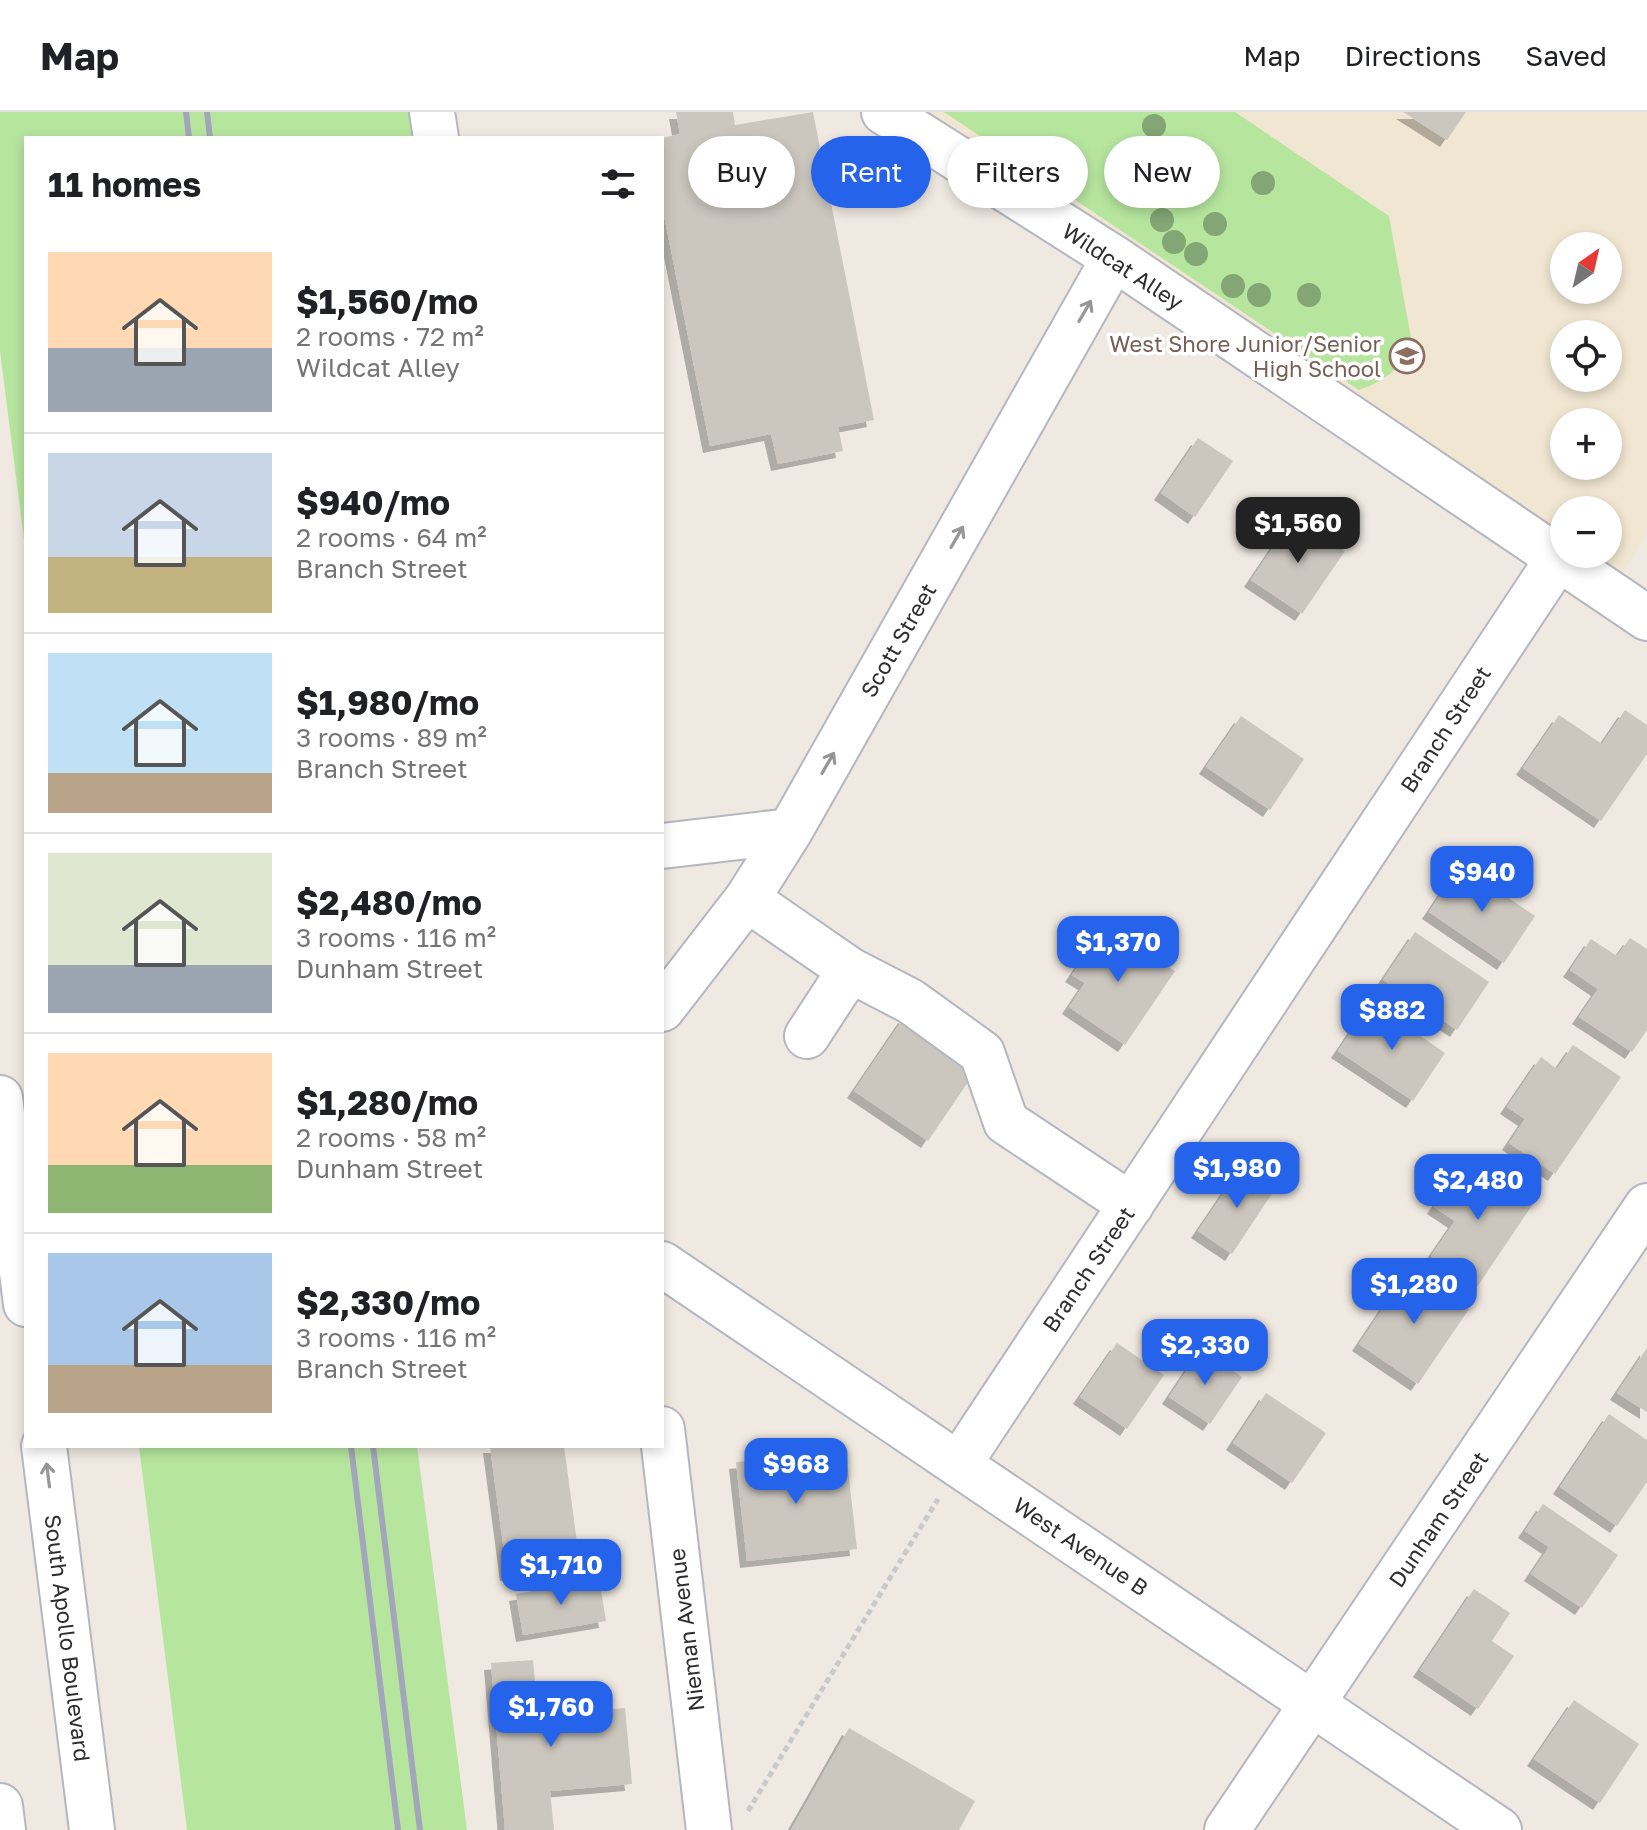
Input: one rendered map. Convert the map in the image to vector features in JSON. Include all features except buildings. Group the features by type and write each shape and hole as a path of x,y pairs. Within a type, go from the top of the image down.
{"street":[{"path":"432,112 436,136"},
{"name":"Wildcat Alley","path":"884,112 1114,258 1550,551"},
{"name":"Scott Street","path":"664,1006 747,899 790,831 1114,258"},
{"name":"Branch Street","path":"959,1464 1552,568"},
{"name":"Wildcat Alley","path":"1575,568 1647,618"},
{"path":"664,846 790,831"},
{"path":"747,899 850,970 910,1001 982,1053 1006,1122 1131,1205"},
{"path":"807,1036 850,970"},
{"path":"0,1098 24,1288"},
{"name":"Dunham Street","path":"1227,1830 1647,1206"},
{"name":"West Avenue B","path":"664,1265 1499,1830"},
{"name":"Nieman Avenue","path":"664,1441 727,1823"},
{"name":"South Apollo Boulevard","path":"44,1448 92,1830"},
{"path":"0,1806 3,1830"}],"path":[{"path":"727,1823 959,1464"}],"shaded area":[{"name":"West Shore Junior/Senior High School","path":"876,112 1647,112 1647,534 1610,592 1573,568 1622,568 1622,496 1550,496 1550,553 1023,208 1088,208 1088,136 947,136 947,158 931,148 931,136 913,136"}],"green space":[{"path":"0,112 412,112 417,136 24,136 24,539 0,351"},
{"path":"944,112 1235,112 1389,216 1411,338 1408,348 1392,372 1359,390 1087,208 1088,136 980,136"},
{"path":"139,1448 417,1448 467,1830 187,1830"}],"railway":[{"path":"186,112 189,136"},
{"path":"207,112 210,136"},
{"path":"351,1448 398,1830"},
{"path":"373,1448 420,1830"}],"place":[{"name":"West Shore Junior/Senior High School","path":"1407,356"}]}
